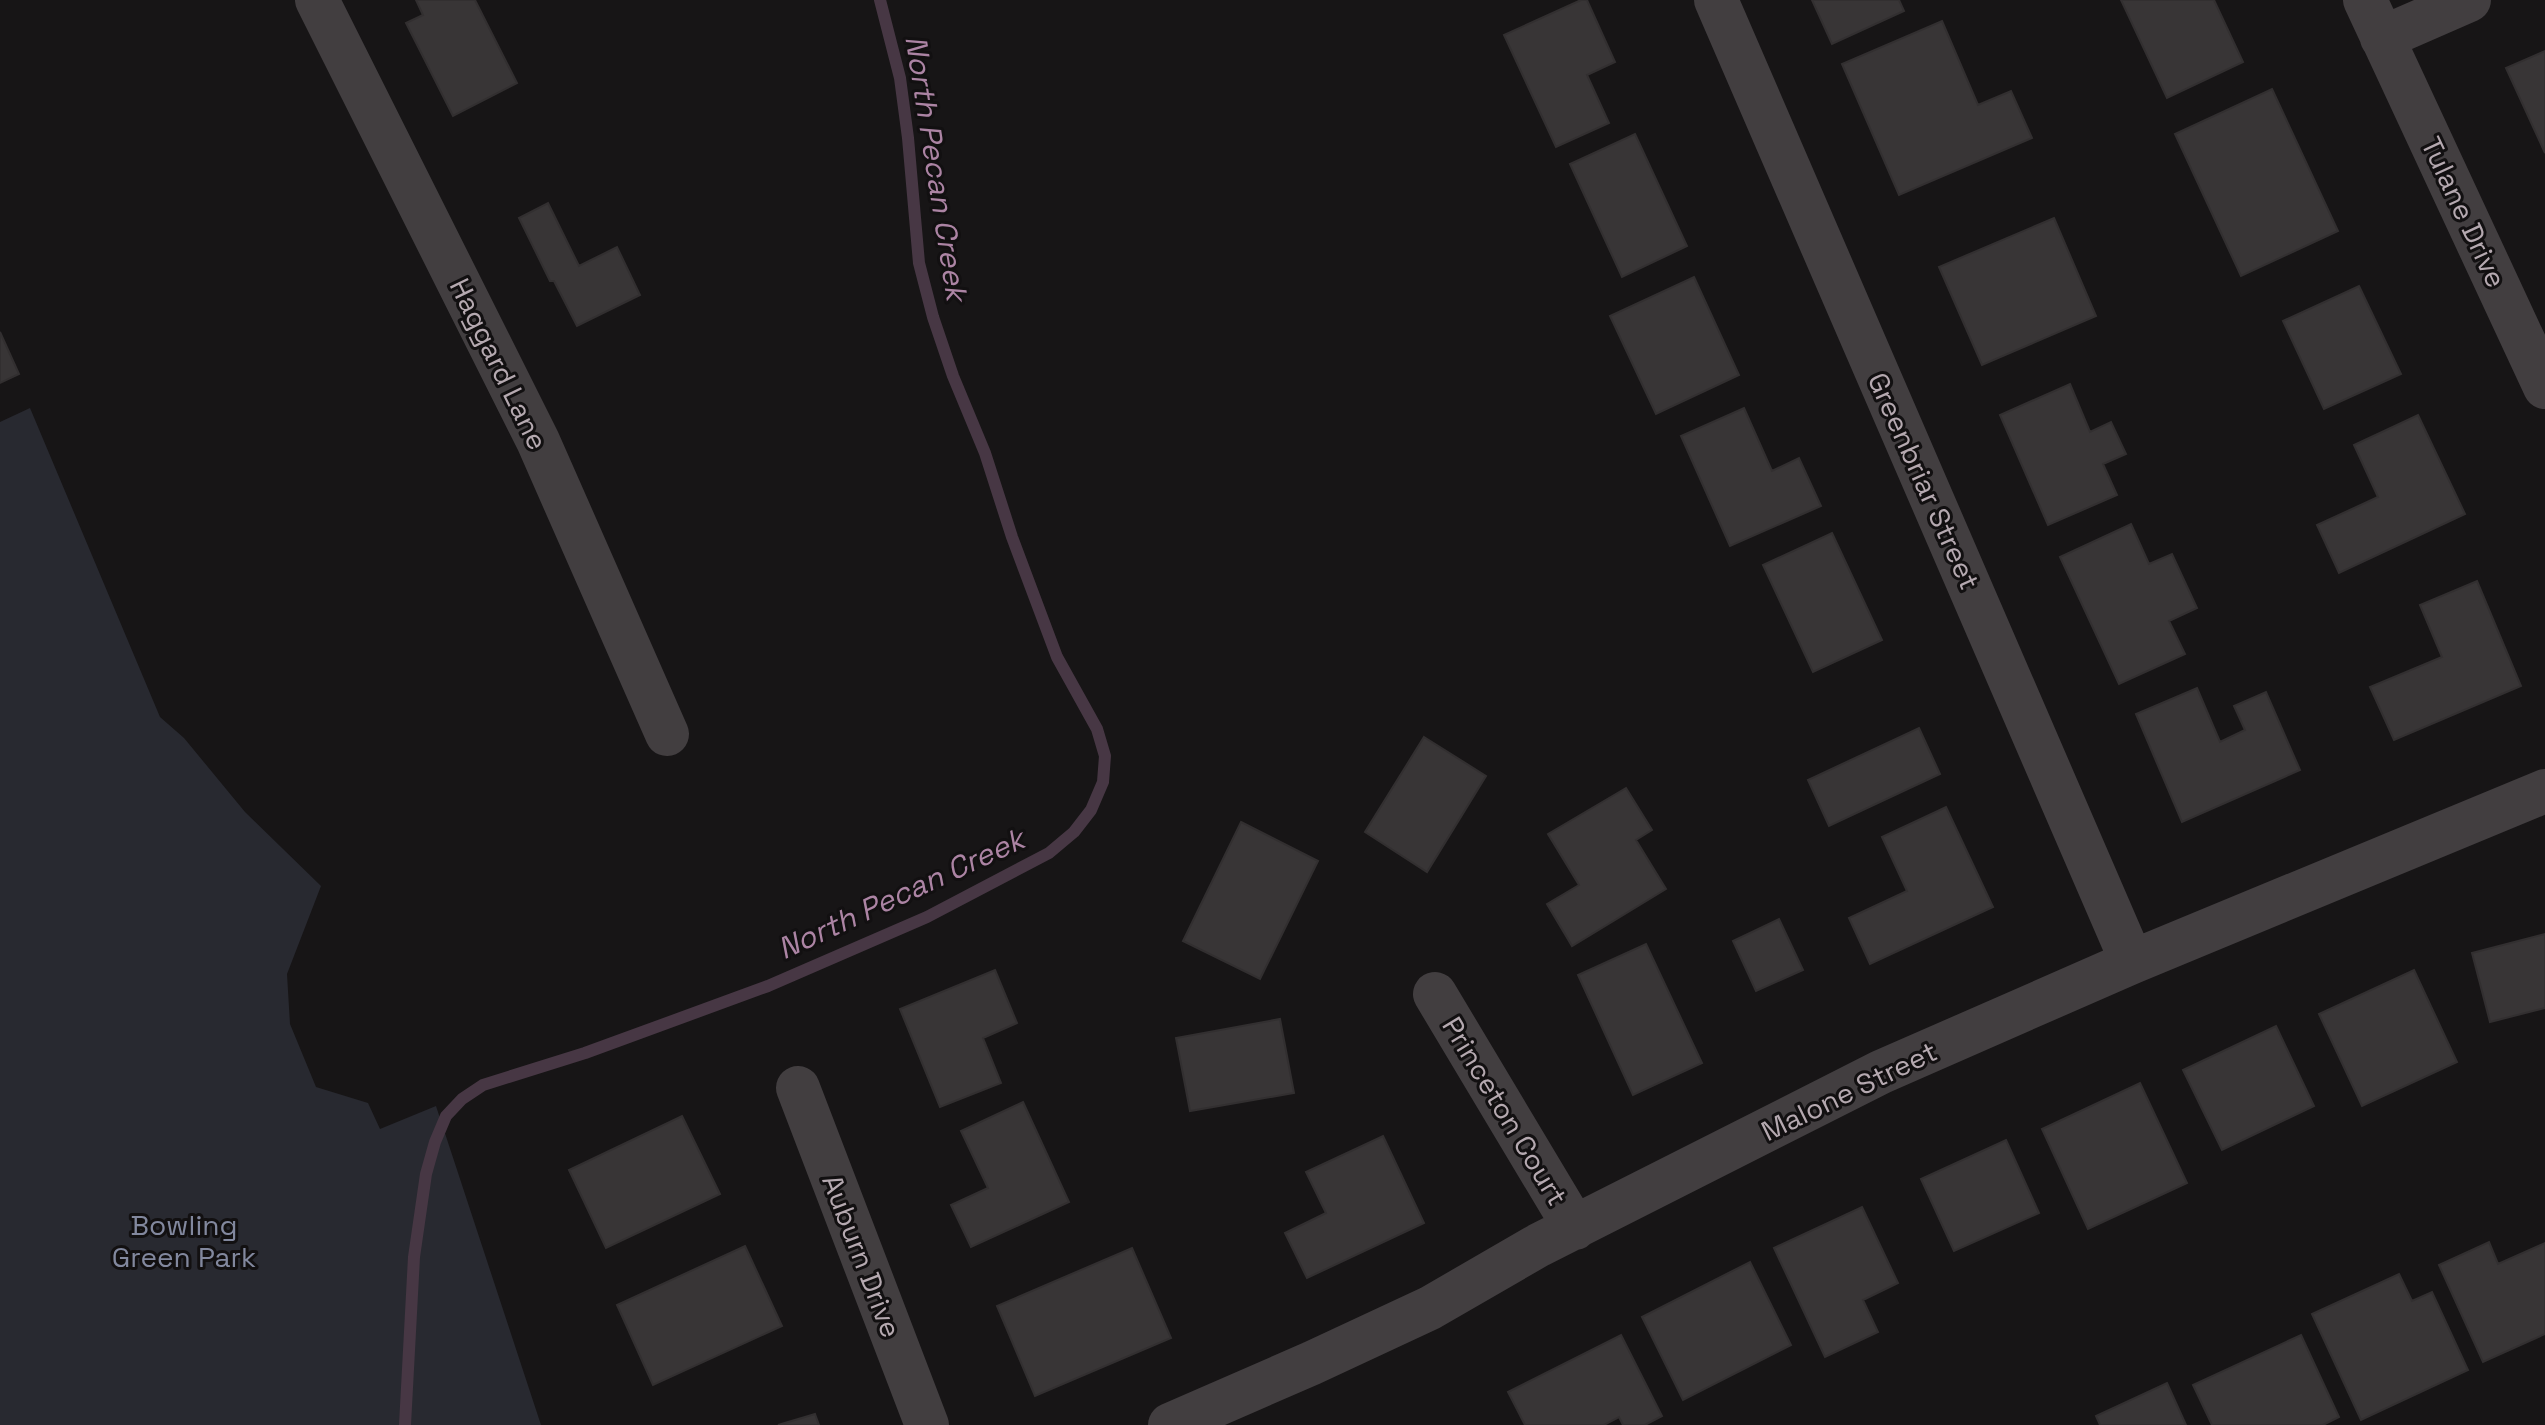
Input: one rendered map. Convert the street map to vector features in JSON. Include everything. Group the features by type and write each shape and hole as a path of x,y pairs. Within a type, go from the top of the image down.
{"street":[{"name":"Haggard Lane","path":"317,0 538,441 667,734"},
{"name":"Greenbriar Street","path":"1716,0 2132,962"},
{"path":"2373,19 2469,0"},
{"name":"Tulane Drive","path":"2373,19 2545,387"},
{"name":"Malone Street","path":"1170,1425 1430,1308 1539,1245 1881,1072 2132,962 2545,791"},
{"name":"Princeton Court","path":"1435,994 1575,1228"},
{"name":"Auburn Drive","path":"798,1088 927,1425"}],"green space":[{"name":"Bowling Green Park","path":"30,408 160,717 184,738 245,812 321,886 287,974 290,1024 316,1087 368,1103 380,1129 436,1106 541,1425 0,1425 0,422"}],"building":[{"path":"416,0 475,0 517,83 453,116 406,23 423,15"},
{"path":"1587,0 1615,62 1587,75 1609,123 1556,147 1504,35"},
{"path":"1812,0 1899,0 1904,11 1832,44"},
{"path":"2121,0 2214,0 2243,62 2167,98"},
{"path":"1942,21 1978,105 2011,91 2032,138 1899,195 1842,64"},
{"path":"2545,51 2545,153 2506,68"},
{"path":"2272,89 2338,231 2241,276 2175,134"},
{"path":"1635,134 1687,246 1622,277 1570,164"},
{"path":"548,203 579,266 617,247 640,295 577,326 554,281 550,281 519,218"},
{"path":"2054,218 2096,316 1982,365 1939,267"},
{"path":"1694,277 1739,375 1656,414 1610,316"},
{"path":"2359,286 2401,374 2324,409 2283,321"},
{"path":"0,332 19,374 0,383"},
{"path":"2070,384 2090,432 2111,422 2126,454 2103,464 2117,495 2048,525 2000,415"},
{"path":"1744,408 1772,471 1799,458 1821,506 1730,546 1681,436"},
{"path":"2418,415 2465,514 2339,573 2317,525 2378,497 2354,445"},
{"path":"2131,524 2149,564 2172,554 2197,608 2169,621 2185,654 2119,684 2060,557"},
{"path":"1832,533 1882,640 1813,672 1763,565"},
{"path":"2477,581 2521,686 2394,740 2370,687 2442,657 2420,605"},
{"path":"2197,688 2220,742 2245,730 2234,706 2266,692 2300,770 2182,822 2136,714"},
{"path":"1919,728 1940,774 1829,826 1808,780"},
{"path":"1424,737 1486,776 1427,872 1365,832"},
{"path":"1626,788 1652,830 1636,840 1666,889 1572,946 1547,904 1579,885 1548,834"},
{"path":"1946,807 1993,907 1870,964 1849,918 1907,891 1882,837"},
{"path":"1241,822 1318,861 1260,979 1183,941"},
{"path":"1779,919 1803,970 1756,991 1733,941"},
{"path":"2545,934 2545,1008 2490,1022 2472,953"},
{"path":"1646,944 1702,1063 1633,1095 1578,975"},
{"path":"995,970 1017,1023 983,1038 1001,1083 940,1107 900,1009"},
{"path":"2414,970 2457,1062 2362,1106 2319,1014"},
{"path":"1280,1019 1294,1093 1190,1111 1176,1038"},
{"path":"2276,1026 2314,1106 2222,1150 2183,1070"},
{"path":"2140,1083 2187,1183 2088,1229 2042,1129"},
{"path":"1023,1102 1069,1202 971,1247 951,1205 988,1188 961,1131"},
{"path":"682,1116 720,1194 606,1248 569,1170"},
{"path":"1383,1136 1424,1223 1307,1278 1285,1233 1326,1213 1306,1172"},
{"path":"2006,1140 2039,1213 1954,1251 1921,1179"},
{"path":"1862,1207 1898,1283 1863,1300 1878,1332 1825,1357 1774,1248"},
{"path":"2489,1242 2498,1264 2545,1243 2545,1334 2483,1362 2439,1265"},
{"path":"745,1246 782,1326 653,1385 617,1305"},
{"path":"1132,1248 1171,1338 1035,1396 997,1306"},
{"path":"1750,1262 1791,1345 1683,1400 1642,1317"},
{"path":"2399,1274 2412,1301 2432,1292 2468,1370 2361,1420 2312,1314"},
{"path":"1621,1335 1662,1416 1645,1425 1623,1425 1619,1417 1604,1425 1525,1425 1508,1392"},
{"path":"2301,1335 2339,1417 2323,1425 2212,1425 2193,1385"},
{"path":"2167,1383 2186,1425 2100,1425 2096,1416"},
{"path":"815,1414 819,1425 778,1425"}],"waterway":[{"name":"North Pecan Creek","path":"405,1425 414,1257 426,1174 446,1116 462,1099 483,1085 585,1053 768,986 927,917 1049,853 1074,832 1091,810 1103,782 1105,756 1097,729 1057,657 933,317 919,263 900,78 880,0"}]}
